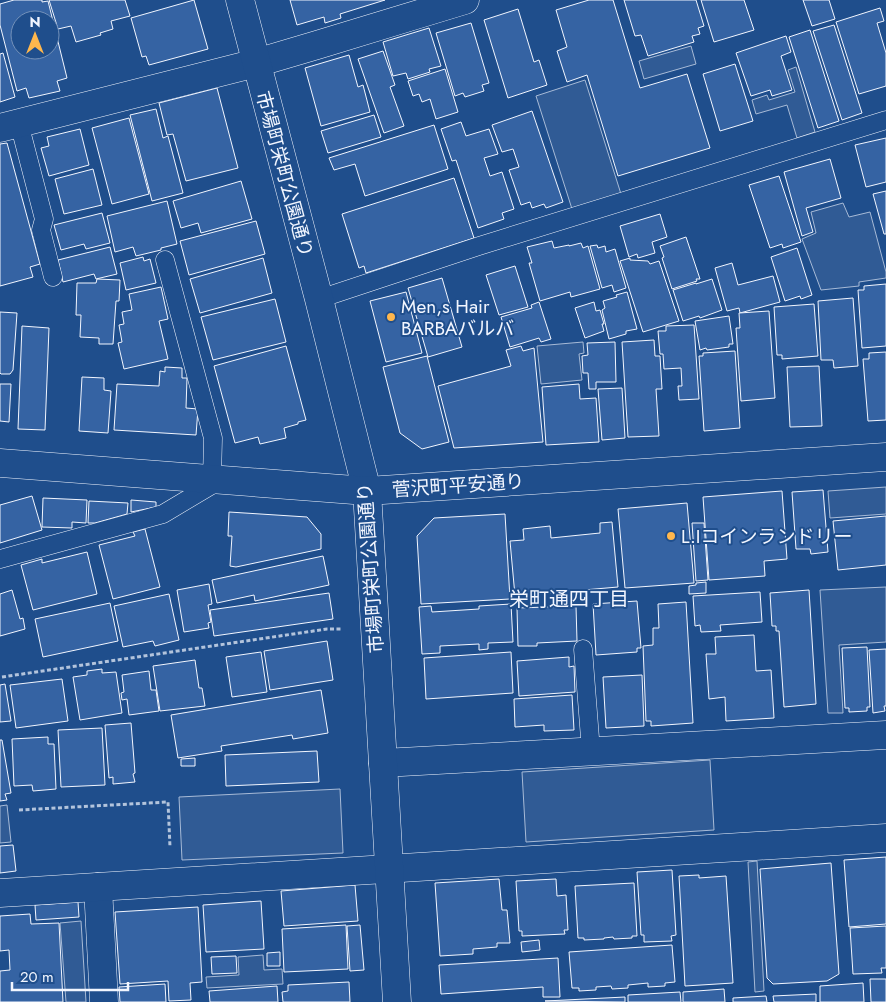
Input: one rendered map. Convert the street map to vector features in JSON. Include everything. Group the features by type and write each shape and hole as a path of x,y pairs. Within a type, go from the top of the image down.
{"street":[{"name":"市場町栄町公園通り","path":"240,0 319,299 367,491 397,1002"},
{"path":"9,125 256,63 465,0"},
{"name":"菅沢町平安通り","path":"0,463 367,491 886,457"},
{"path":"382,763 886,735"},
{"path":"0,892 886,838"},
{"path":"98,887 104,1002"}],"lane":[{"path":"319,299 488,244 886,120"},
{"path":"9,125 44,219 41,230 53,277"},
{"path":"0,559 164,514 216,479 214,438 164,260"},
{"path":"583,649 590,751"}],"path":[{"path":"2,677 327,629 375,629"},
{"path":"19,810 168,802 172,882"}],"shaded area":[{"path":"691,46 696,64 644,79 639,61"},
{"path":"796,67 815,132 797,138 787,105 756,114 752,100 767,95 769,100 795,92 788,70"},
{"path":"585,80 621,194 572,209 536,96"},
{"path":"843,203 849,217 870,212 886,278 859,282 859,286 821,290 802,239 816,233 811,212"},
{"path":"583,342 584,353 579,354 582,380 541,384 537,346"},
{"path":"886,487 886,514 830,518 828,491"},
{"path":"886,587 886,642 839,645 843,713 828,713 820,590"},
{"path":"710,760 714,830 526,842 522,772"},
{"path":"340,789 343,853 182,860 179,797"},
{"path":"7,805 11,842 0,843 0,806"},
{"path":"757,861 764,991 755,992 748,862"},
{"path":"81,921 86,1002 66,1002 60,923"},
{"path":"263,955 264,970 282,969 283,984 207,988 206,977 239,975 238,957"}],"building":[{"path":"14,0 48,1 50,10 10,10 10,60 60,60 60,50 67,78 57,81 60,91 29,98 26,88 17,91 0,25 0,4"},
{"path":"49,0 125,0 130,16 111,21 113,29 100,33 101,35 76,42 71,26 60,29 60,10 52,10"},
{"path":"194,0 208,49 149,65 146,56 142,57 131,18"},
{"path":"290,0 385,0 340,14 341,18 325,23 324,17 297,25"},
{"path":"589,0 613,0 640,88 687,74 710,148 618,176 587,75 567,82 557,51 567,47 556,10"},
{"path":"624,0 696,0 704,26 698,28 700,34 692,36 694,42 648,56 641,35 635,36"},
{"path":"701,0 744,0 754,30 714,42"},
{"path":"803,0 829,0 835,19 812,26"},
{"path":"880,8 884,21 877,23 886,53 886,86 859,94 836,22"},
{"path":"518,9 534,62 539,60 547,85 508,98 484,20"},
{"path":"471,23 489,83 482,85 484,91 465,97 463,93 455,96 436,33"},
{"path":"834,25 862,113 842,120 813,31"},
{"path":"429,28 441,66 429,69 430,72 408,79 406,73 393,76 383,42"},
{"path":"810,30 839,121 818,128 789,37"},
{"path":"786,36 791,52 781,56 792,90 772,96 770,90 751,96 736,53"},
{"path":"383,51 395,85 390,87 404,126 384,133 358,59"},
{"path":"3,53 15,97 0,102 0,54"},
{"path":"349,55 358,87 363,85 370,112 321,126 305,68"},
{"path":"735,64 753,121 720,131 703,74"},
{"path":"445,69 458,112 436,119 430,99 422,102 419,94 413,96 408,81"},
{"path":"217,88 238,168 186,181 173,134 167,135 159,103"},
{"path":"156,109 163,138 168,136 183,193 152,201 130,115"},
{"path":"532,111 563,202 546,208 544,204 532,208 530,202 521,205 509,170 519,167 513,149 502,152 492,125"},
{"path":"374,115 381,137 328,153 321,131"},
{"path":"129,118 149,194 112,204 92,128"},
{"path":"461,122 466,136 489,129 498,154 484,158 490,176 502,172 514,209 502,213 504,219 478,228 456,160 452,161 441,129"},
{"path":"434,125 448,169 365,196 355,164 334,170 329,158"},
{"path":"80,129 89,165 49,176 41,148 49,146 47,137"},
{"path":"886,138 886,182 866,187 855,145"},
{"path":"7,143 40,264 30,267 33,277 0,286 0,144"},
{"path":"830,159 841,198 806,208 813,232 802,236 784,172"},
{"path":"93,169 102,205 64,214 55,179"},
{"path":"779,176 801,242 783,248 782,244 770,248 749,185"},
{"path":"454,178 474,238 366,273 364,266 359,268 342,214"},
{"path":"241,181 252,219 201,233 198,223 181,228 173,201"},
{"path":"886,191 886,234 884,234 873,194"},
{"path":"167,201 177,244 136,256 133,247 115,252 107,216"},
{"path":"102,213 110,243 86,249 84,244 61,250 54,225"},
{"path":"660,214 667,237 652,242 655,253 638,258 637,254 629,257 620,226"},
{"path":"256,221 265,254 189,275 180,241"},
{"path":"686,237 700,279 672,289 660,246"},
{"path":"552,241 554,248 581,243 583,248 588,246 600,289 571,297 570,292 540,301 529,263 532,263 527,247"},
{"path":"597,245 598,248 605,246 606,252 615,249 626,288 614,292 612,285 602,288 590,246"},
{"path":"110,247 117,274 96,279 94,274 63,282 58,260"},
{"path":"797,248 812,295 801,299 800,296 785,301 771,257"},
{"path":"143,257 144,261 150,259 156,283 126,290 120,263"},
{"path":"263,258 272,293 200,313 190,279"},
{"path":"630,258 630,260 648,261 650,264 659,261 679,321 643,332 620,261"},
{"path":"732,263 738,285 773,276 780,302 740,313 739,308 727,311 715,268"},
{"path":"515,266 528,307 499,315 486,275"},
{"path":"442,278 462,347 428,357 408,288"},
{"path":"97,279 120,280 119,301 116,301 113,344 99,344 99,338 80,337 81,315 76,315 77,283 96,283"},
{"path":"712,279 722,310 700,318 699,316 683,321 673,290"},
{"path":"886,284 886,346 862,348 858,290 864,290 864,286"},
{"path":"161,287 168,319 159,321 168,359 124,369 118,343 122,342 119,325 124,324 122,312 132,310 129,294"},
{"path":"406,292 422,353 386,362 370,301"},
{"path":"627,292 637,329 626,331 626,334 609,339 602,310 605,308 603,301"},
{"path":"853,298 858,366 834,368 833,360 821,360 818,301"},
{"path":"275,299 286,342 213,360 201,317"},
{"path":"539,302 551,339 541,342 539,338 510,347 501,317 532,308 531,305"},
{"path":"594,302 596,311 600,310 604,331 585,338 575,308"},
{"path":"814,304 818,356 782,359 782,355 777,355 774,307"},
{"path":"769,311 775,398 741,401 736,328 740,328 739,313"},
{"path":"0,312 17,313 13,370 10,374 0,373"},
{"path":"729,316 733,344 729,344 729,347 700,350 695,321"},
{"path":"694,325 699,399 679,400 678,386 682,386 681,368 664,369 663,354 660,354 658,331 666,331 666,326"},
{"path":"22,326 49,328 45,430 18,429"},
{"path":"654,340 655,356 660,356 662,389 656,389 659,436 628,437 622,342"},
{"path":"615,342 616,382 596,382 596,389 589,389 588,373 583,373 582,356 588,355 587,343"},
{"path":"286,346 306,420 284,428 286,438 260,444 258,437 235,443 214,366"},
{"path":"521,346 523,351 534,348 543,442 454,448 438,386 511,366 506,350"},
{"path":"735,351 740,428 704,431 699,356 703,356 703,353"},
{"path":"886,352 886,420 868,421 863,359 869,359 869,353"},
{"path":"427,356 449,442 422,449 400,433 383,367"},
{"path":"819,366 822,426 790,427 787,367"},
{"path":"165,367 182,368 182,378 187,378 186,408 198,409 196,435 114,430 117,384 159,386 160,371 165,372"},
{"path":"82,377 104,378 104,390 111,391 108,433 79,431"},
{"path":"0,384 11,384 9,422 0,421"},
{"path":"579,384 580,399 596,398 599,442 546,445 542,387"},
{"path":"622,388 625,438 602,440 598,389"},
{"path":"823,490 828,552 811,554 810,549 796,549 792,492"},
{"path":"782,491 787,559 764,561 765,576 709,580 703,497"},
{"path":"32,496 42,530 0,543 0,505"},
{"path":"43,498 87,500 86,523 72,522 72,528 42,527"},
{"path":"131,500 156,502 156,507 131,512"},
{"path":"89,501 128,503 127,514 95,523 88,523"},
{"path":"687,503 694,583 625,588 618,509"},
{"path":"229,512 307,517 321,534 321,549 236,567 230,566 232,536 228,536"},
{"path":"505,514 510,599 421,604 417,536 434,518"},
{"path":"886,516 886,565 838,570 833,521"},
{"path":"612,522 618,587 515,596 510,541 524,540 523,529 550,526 551,538 600,533 600,523"},
{"path":"692,523 704,523 708,580 696,581"},
{"path":"145,529 160,587 113,599 99,545 135,536 133,532"},
{"path":"87,552 97,594 33,610 21,565 42,559 42,563"},
{"path":"323,556 329,585 255,601 254,595 217,603 212,580"},
{"path":"706,582 706,593 689,594 689,586"},
{"path":"209,584 212,604 208,605 211,622 208,623 209,628 184,632 177,590"},
{"path":"12,590 20,619 23,618 25,629 0,636 0,594"},
{"path":"809,590 816,704 784,707 779,631 776,631 776,626 772,626 770,593"},
{"path":"760,592 762,622 720,625 721,631 701,632 700,625 695,626 693,596"},
{"path":"329,593 333,619 214,636 210,610"},
{"path":"169,594 179,640 155,646 153,641 123,647 114,606"},
{"path":"637,601 641,648 637,648 637,652 596,655 593,604"},
{"path":"686,602 693,723 651,726 651,721 646,721 643,646 653,645 653,628 659,628 658,604"},
{"path":"110,603 118,641 43,657 35,619"},
{"path":"511,604 513,642 488,643 488,649 479,650 479,644 440,646 440,653 422,654 419,607 431,606 432,612 479,609 479,606"},
{"path":"576,606 577,641 537,643 537,646 518,646 517,608"},
{"path":"754,635 756,671 771,670 774,718 726,721 725,697 709,699 706,654 716,654 715,637"},
{"path":"327,641 333,680 270,690 264,651"},
{"path":"867,647 870,707 867,707 867,711 849,712 849,708 845,708 842,648"},
{"path":"886,649 885,711 873,713 869,650"},
{"path":"261,652 267,692 232,697 226,657"},
{"path":"511,652 513,693 426,699 424,658"},
{"path":"569,657 569,667 574,666 575,692 519,696 517,661"},
{"path":"195,660 199,688 202,688 205,706 160,711 153,666"},
{"path":"102,669 102,673 116,672 122,713 80,720 73,677 87,675 87,671"},
{"path":"149,671 151,690 156,690 159,711 129,715 127,699 122,700 121,693 124,692 122,675"},
{"path":"642,675 644,726 606,728 603,677"},
{"path":"62,679 68,721 16,728 10,685"},
{"path":"5,684 11,721 0,722 0,685"},
{"path":"321,690 328,733 293,739 292,735 221,746 222,751 178,758 171,715"},
{"path":"572,695 574,730 544,731 544,725 515,727 514,699"},
{"path":"131,723 135,782 113,784 113,777 109,778 105,725"},
{"path":"102,728 105,785 61,787 58,730"},
{"path":"48,737 48,744 54,744 56,789 33,791 32,785 14,786 12,739"},
{"path":"0,740 2,740 11,793 5,794 7,800 0,801"},
{"path":"317,751 319,782 226,786 225,755"},
{"path":"195,758 195,766 181,766 181,759"},
{"path":"13,845 16,871 0,873 0,846"},
{"path":"886,857 886,924 849,927 844,860"},
{"path":"831,863 839,974 827,981 773,984 767,978 760,869"},
{"path":"672,870 676,935 671,936 672,941 644,942 644,935 641,935 637,872"},
{"path":"699,875 699,878 726,876 733,983 685,986 679,876"},
{"path":"499,879 502,910 507,910 510,943 497,943 497,947 473,949 473,954 440,956 435,883"},
{"path":"556,879 557,896 566,895 568,930 564,930 565,934 522,936 522,931 519,931 516,881"},
{"path":"634,883 637,936 614,939 613,937 584,940 584,938 578,938 575,886"},
{"path":"355,885 358,921 284,926 281,891"},
{"path":"261,901 264,949 206,952 203,905"},
{"path":"78,902 79,917 36,920 35,905"},
{"path":"198,907 202,982 190,983 191,1000 169,1001 168,981 120,984 115,912"},
{"path":"30,914 31,924 59,923 63,1002 0,1002 0,971 10,970 9,950 0,951 0,916"},
{"path":"346,925 348,969 284,972 282,929"},
{"path":"360,925 364,970 350,971 347,926"},
{"path":"886,926 886,968 881,968 882,973 853,974 850,928"},
{"path":"539,940 540,950 522,952 521,942"},
{"path":"672,945 675,982 665,983 665,986 648,987 648,983 628,985 628,988 612,989 611,986 596,987 596,990 579,991 579,988 572,988 569,952"},
{"path":"280,952 280,966 267,966 267,953"},
{"path":"236,956 237,973 212,974 211,957"},
{"path":"558,958 560,997 543,997 543,987 441,994 439,965"},
{"path":"870,979 886,979 886,1002 871,1002"},
{"path":"349,982 350,1002 283,1002 282,992 288,991 288,985"},
{"path":"863,983 864,1002 820,1002 820,986"},
{"path":"165,984 166,1002 120,1002 119,987"},
{"path":"277,986 278,1002 210,1002 209,991"},
{"path":"724,989 725,1002 683,1002 683,992"},
{"path":"680,992 681,1002 628,1002 628,995"},
{"path":"816,994 816,1002 774,1002 773,996"},
{"path":"766,996 767,1002 733,1002 733,998"},
{"path":"625,997 625,1002 545,1001"}],"place":[{"name":"Men,s Hair BARBAバルバ","path":"391,317"},
{"name":"L.Iコインランドリー","path":"671,536"}],"district":[{"name":"栄町通四丁目","path":"569,599"}]}
